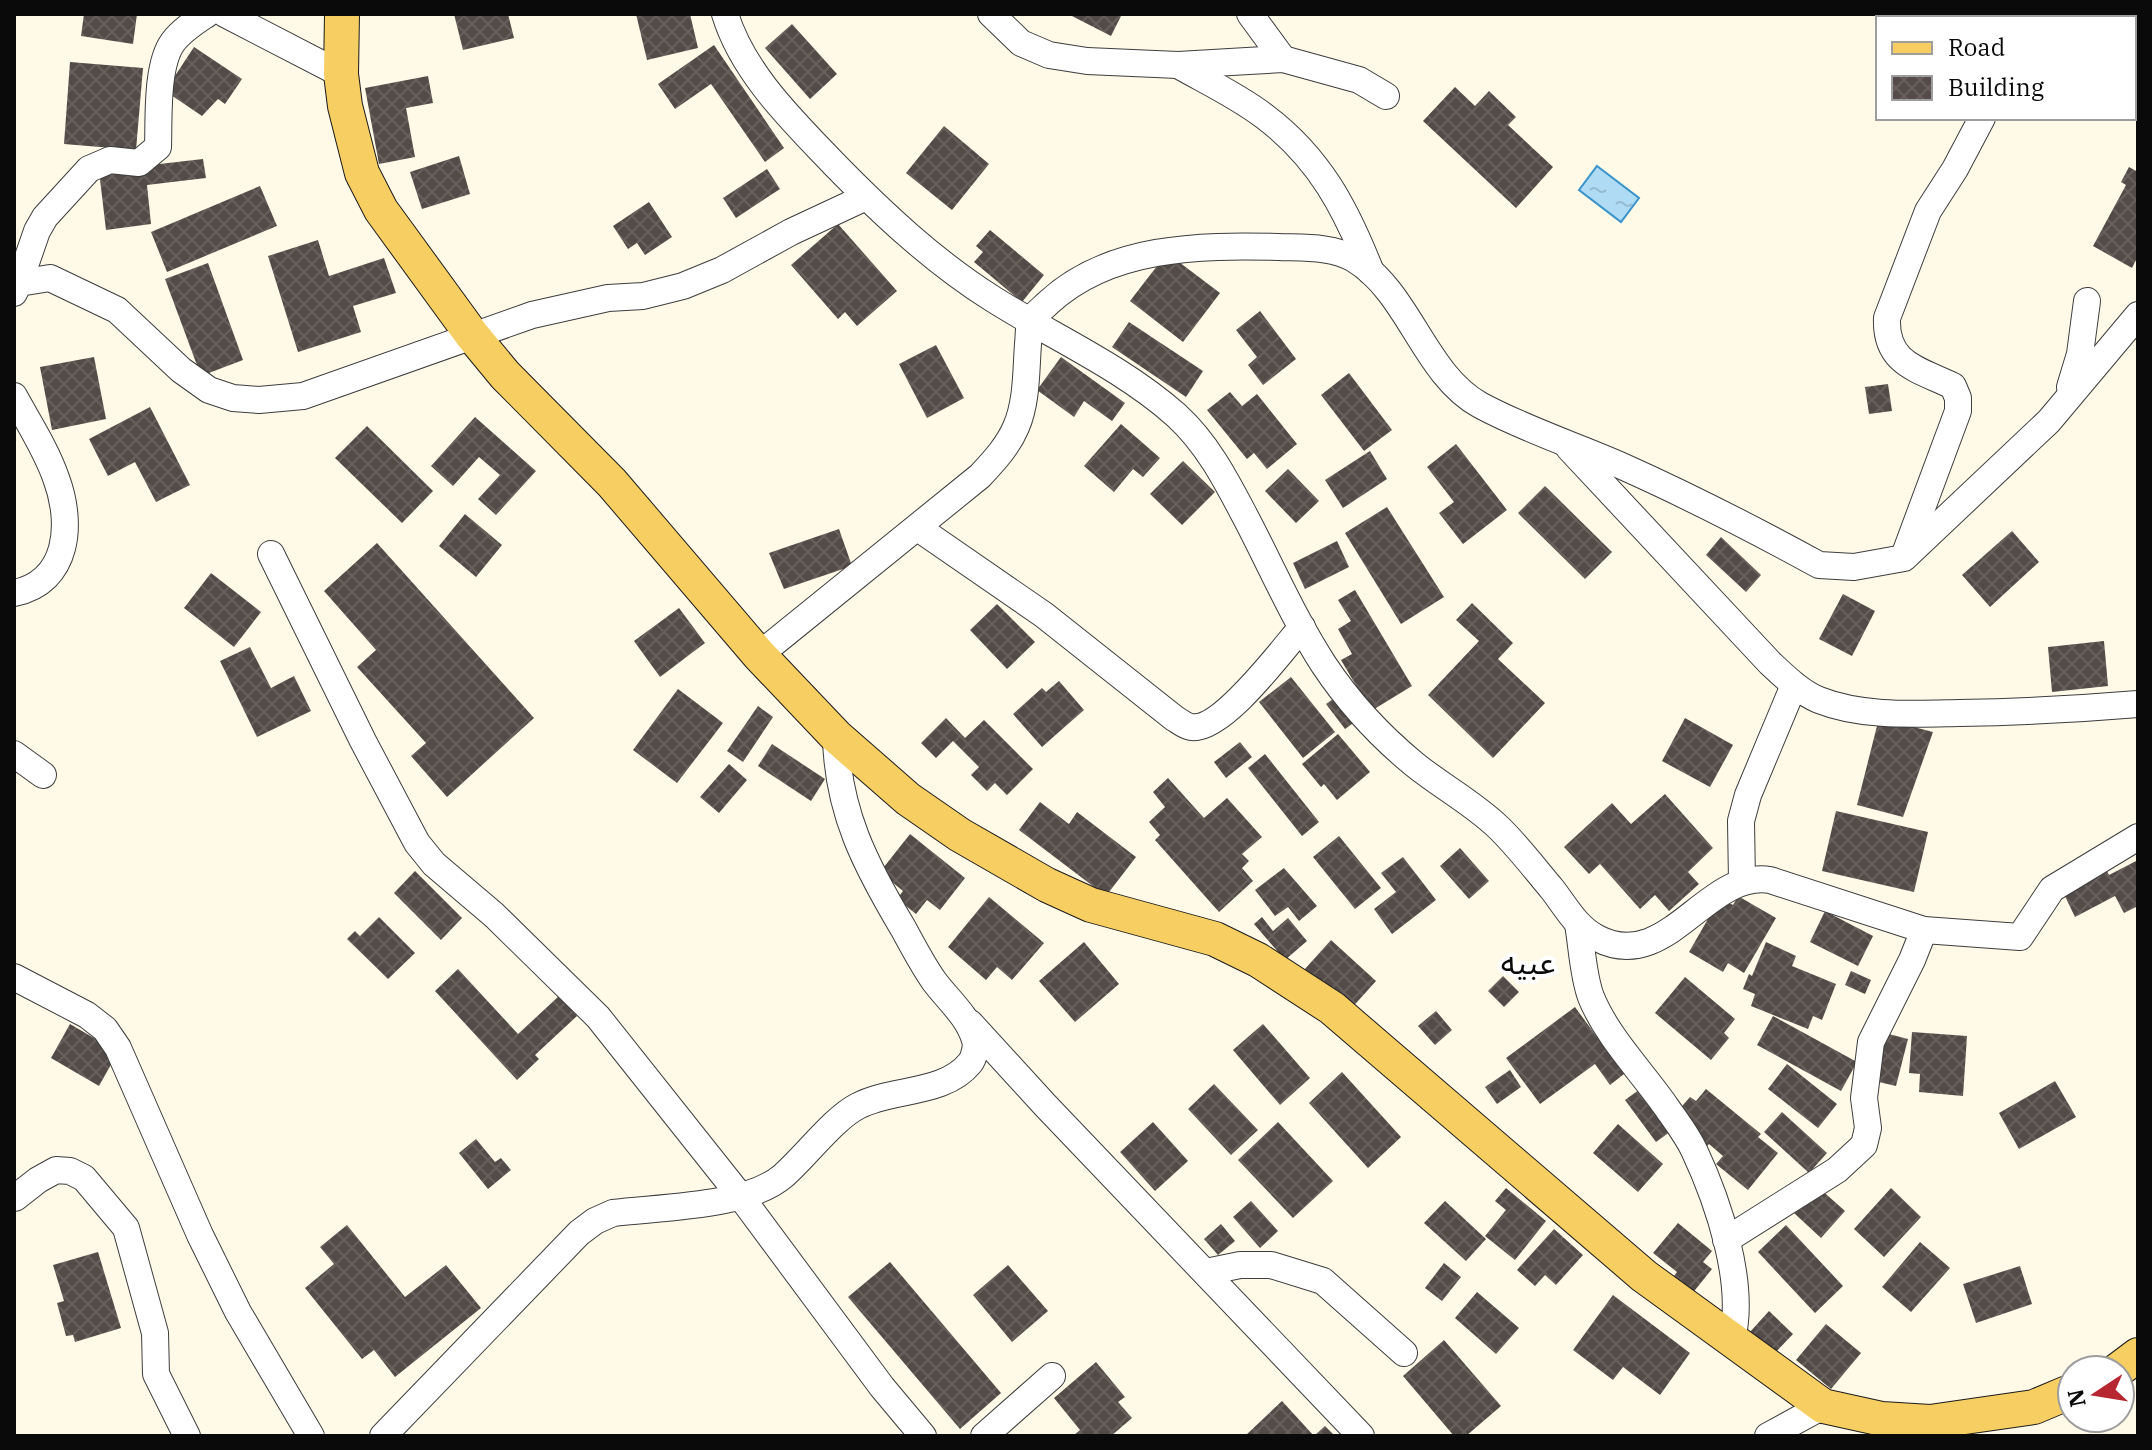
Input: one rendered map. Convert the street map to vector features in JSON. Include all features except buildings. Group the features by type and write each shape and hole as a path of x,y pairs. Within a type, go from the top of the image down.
{"main road":[{"path":"342,14 341,74 353,142 362,173 381,210 505,375 612,483 759,655 836,736 918,806 960,835 1047,885 1091,905 1215,939 1258,960 1332,1008 1644,1276 1846,1419 1930,1422 2034,1407 2056,1398"}],"street":[{"path":"16,288 45,217 89,169 110,160 139,163 158,147 163,67 171,44 207,14"},
{"path":"225,14 341,74"},
{"path":"725,14 745,57 766,89 798,127 903,231 954,272 1100,361 1177,416 1222,471 1325,667 1388,741 1498,827 1578,924 1596,938 1614,945 1635,947 1657,939 1742,882 1755,878 1770,880 1924,930 2020,937 2052,889 2138,837"},
{"path":"991,14 1021,43 1049,55 1087,61 1178,65 1283,59 1359,80 1386,96"},
{"path":"1250,14 1283,59"},
{"path":"1178,65 1263,115 1299,146 1326,178 1350,218 1373,276"},
{"path":"1904,558 1958,411 1958,398 1953,386 1898,357 1890,345 1887,318 1928,211 1981,120"},
{"path":"16,288 50,278 87,294 117,310 181,370 209,390 233,398 259,400 303,396 532,315 683,286 722,270 791,232 866,197"},
{"path":"759,655 980,476 1002,452 1016,427 1023,398 1030,321 1050,301 1102,269 1132,259 1175,250 1224,246 1335,251 1355,260 1373,276 1461,392 1501,415 1728,516 1819,565 1854,567 1904,558 2049,421 2138,315"},
{"path":"2049,421 2071,386 2077,368 2087,301"},
{"path":"14,396 57,479 65,519 59,560 48,577 30,590 14,593"},
{"path":"1562,440 1770,663 1794,685 1816,699 1865,711 1990,712 2138,704"},
{"path":"918,528 1044,615 1174,718 1190,727 1205,726 1233,706 1302,627"},
{"path":"271,554 417,843 434,864 494,915 598,1017 741,1197 882,1387 923,1436"},
{"path":"1742,882 1741,821 1748,795 1794,685"},
{"path":"836,736 836,765 867,868 934,981 1045,1105 1361,1436"},
{"path":"14,754 43,775"},
{"path":"1578,924 1591,996 1622,1048 1693,1147 1726,1240 1734,1285 1736,1324 1732,1339"},
{"path":"1726,1240 1837,1170 1864,1145 1868,1128 1864,1098 1871,1042 1924,930"},
{"path":"14,977 87,1015 105,1029 118,1048 200,1235 238,1312 311,1436"},
{"path":"383,1436 579,1233 595,1221 613,1213 741,1197 762,1190 781,1178 854,1107 872,1099 938,1084 957,1075 972,1061 976,1043 965,1018"},
{"path":"15,1198 56,1170 70,1171 84,1178 126,1228 155,1333 156,1374 187,1436"},
{"path":"1206,1272 1240,1265 1271,1265 1323,1281 1404,1353"},
{"path":"984,1436 1052,1376"},
{"path":"1768,1436 1846,1419"}],"water":[{"path":"1597,166 1639,198 1621,222 1579,190"}],"district":[{"name":"عبيه","path":"1528,963"}]}
